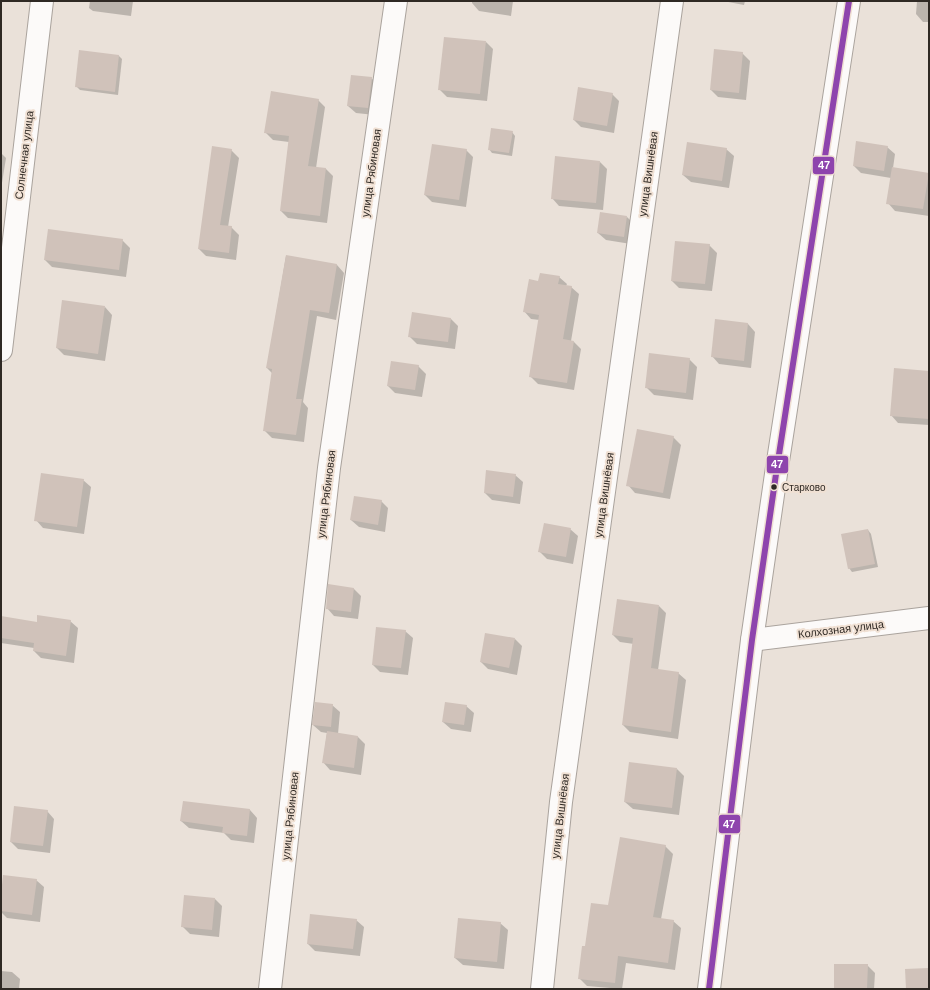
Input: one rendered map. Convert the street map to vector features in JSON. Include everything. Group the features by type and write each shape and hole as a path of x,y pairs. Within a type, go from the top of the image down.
{"street":[{"name":"Солнечная улица","path":"1,350 42,1"},
{"name":"улица Рябиновая","path":"270,989 329,468 396,1"},
{"name":"улица Вишнёвая","path":"542,989 561,802 672,1"},
{"path":"709,989 752,640 849,1"},
{"name":"Колхозная улица","path":"752,640 929,618"}],"building":[{"path":"444,37 486,41 480,94 438,90"},
{"path":"714,49 743,52 739,93 710,90"},
{"path":"79,50 119,55 115,92 75,87"},
{"path":"351,75 372,77 368,108 347,106"},
{"path":"578,87 613,93 607,126 573,120"},
{"path":"271,91 319,99 308,166 326,168 320,216 280,211 289,136 264,133"},
{"path":"491,128 513,131 509,153 488,150"},
{"path":"856,141 888,146 884,171 853,166"},
{"path":"687,142 727,148 722,181 682,175"},
{"path":"432,144 467,149 459,200 424,195"},
{"path":"212,146 232,149 220,225 232,226 229,253 198,249"},
{"path":"555,156 600,161 596,203 551,199"},
{"path":"892,167 929,173 923,209 886,204"},
{"path":"600,212 627,216 624,237 597,233"},
{"path":"48,229 123,239 119,270 44,260"},
{"path":"675,241 710,244 705,284 671,281"},
{"path":"286,255 337,264 329,313 310,310 296,399 302,399 296,435 263,431 272,369 266,368"},
{"path":"540,273 560,276 558,284 572,286 563,339 574,341 567,383 529,377 539,315 523,312 529,279 538,281"},
{"path":"62,300 105,306 98,354 56,348"},
{"path":"412,312 451,318 448,342 408,337"},
{"path":"715,319 748,323 744,361 711,357"},
{"path":"649,353 690,358 686,393 645,388"},
{"path":"391,361 419,365 415,390 387,386"},
{"path":"894,368 929,371 929,419 890,416"},
{"path":"637,429 674,436 663,493 626,486"},
{"path":"486,470 516,474 513,497 484,493"},
{"path":"41,473 84,479 77,527 34,521"},
{"path":"354,496 382,500 378,525 350,520"},
{"path":"544,523 571,528 566,557 538,552"},
{"path":"868,529 875,564 848,569 841,534"},
{"path":"328,584 354,588 351,612 326,609"},
{"path":"617,599 659,605 651,668 679,672 671,732 622,725 633,638 612,635"},
{"path":"37,615 71,620 66,656 33,651 34,643 1,638 1,616 37,622"},
{"path":"376,627 406,630 401,668 372,665"},
{"path":"485,633 515,638 509,668 480,662"},
{"path":"315,702 333,704 331,727 312,725"},
{"path":"445,702 467,705 464,725 442,722"},
{"path":"327,731 358,736 354,768 322,763"},
{"path":"629,762 677,768 672,808 624,802"},
{"path":"183,801 250,809 247,836 222,833 223,827 180,821"},
{"path":"14,806 48,810 43,846 10,842"},
{"path":"620,837 666,845 653,917 674,920 668,963 618,956 615,983 578,979 582,946 585,946 591,903 608,905"},
{"path":"3,875 37,879 32,915 1,911"},
{"path":"184,895 215,898 212,930 181,927"},
{"path":"310,914 357,919 353,949 307,944"},
{"path":"458,918 501,922 497,962 454,958"},
{"path":"834,964 868,964 867,989 834,989"},
{"path":"929,968 929,989 906,989 905,969"}],"transit line":[{"name":"47","path":"709,989 752,640 849,1"}],"place":[{"name":"Старково","path":"774,487"}]}
